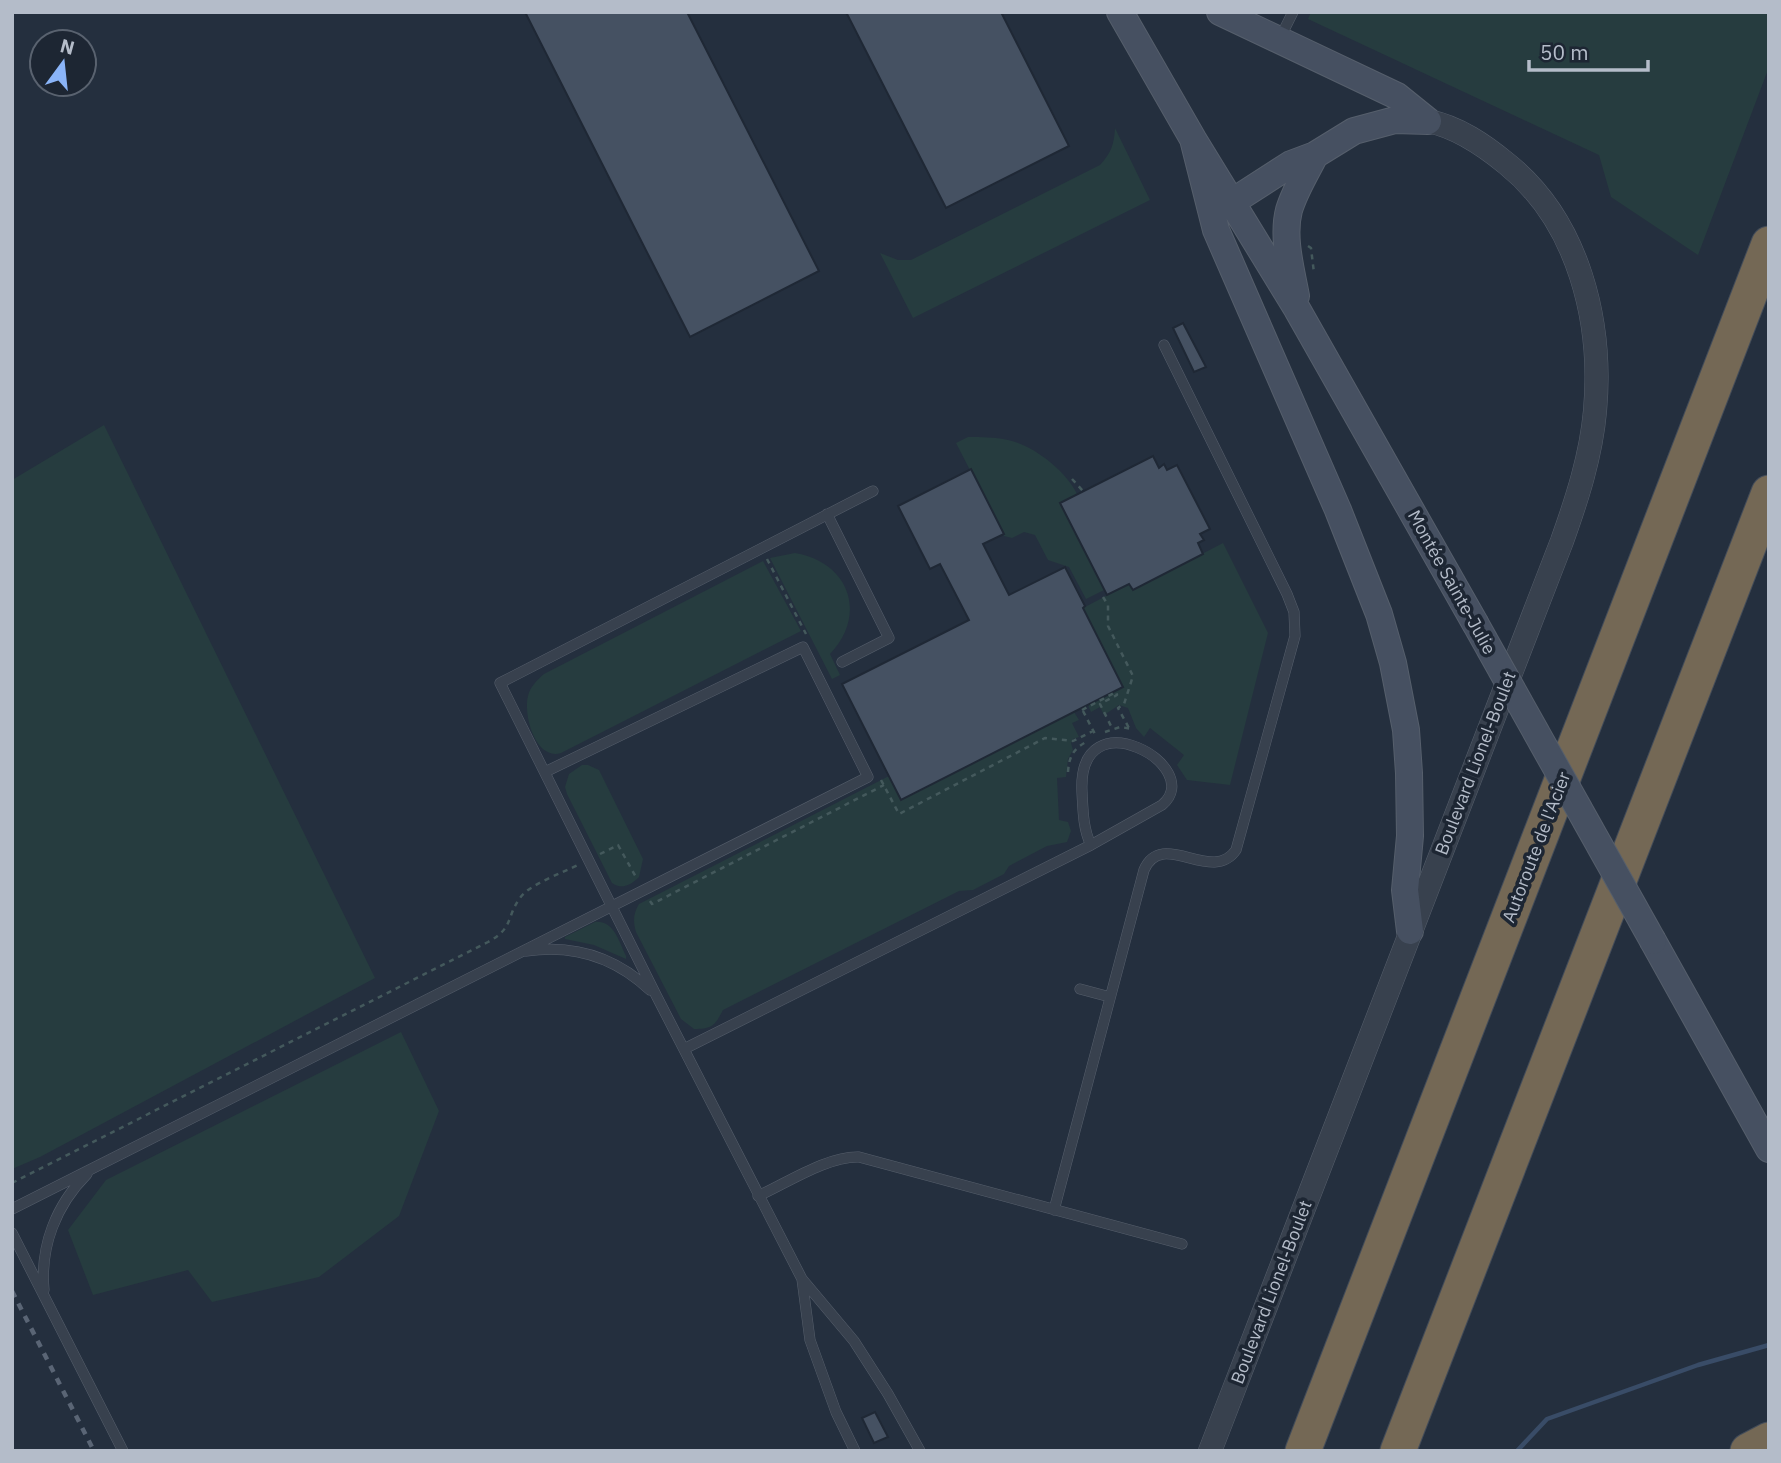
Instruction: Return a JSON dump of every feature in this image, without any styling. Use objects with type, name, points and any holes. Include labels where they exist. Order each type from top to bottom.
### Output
[{"type":"highway","name":"Autoroute de l'Acier","points":[[1303,1451],[1769,244]]},
{"type":"highway","points":[[1398,1451],[1769,493]]},
{"type":"highway","points":[[1748,1451],[1769,1440]]},
{"type":"main road","points":[[1120,12],[1232,202],[1292,164],[1315,155],[1345,136],[1375,124],[1395,120],[1428,121]]},
{"type":"main road","points":[[1220,12],[1397,96],[1428,121]]},
{"type":"main road","points":[[1193,139],[1216,230],[1342,519],[1390,650],[1399,688],[1408,752],[1410,825],[1405,890],[1410,931]]},
{"type":"main road","points":[[1297,309],[1287,225],[1293,199],[1315,155]]},
{"type":"main road","name":"Montée Sainte-Julie","points":[[1232,202],[1297,309],[1769,1149]]},
{"type":"street","name":"Boulevard Lionel-Boulet","points":[[1210,1451],[1573,509],[1590,445],[1596,391],[1593,339],[1585,288],[1571,250],[1553,214],[1529,183],[1501,159],[1457,131],[1428,121]]},
{"type":"lane","points":[[1279,41],[1293,12]]},
{"type":"lane","points":[[1054,1210],[1144,870],[1148,861],[1159,854],[1168,853],[1218,863],[1231,858],[1236,850],[1296,628],[1294,612],[1287,594],[1164,345]]},
{"type":"lane","points":[[873,491],[500,683],[802,1279],[854,1341],[920,1451]]},
{"type":"lane","points":[[827,514],[889,638],[842,662]]},
{"type":"lane","points":[[12,1209],[869,776],[803,647],[545,772]]},
{"type":"lane","points":[[684,1049],[1091,845],[1169,800],[1173,784],[1171,775],[1164,765],[1139,747],[1112,743],[1092,754],[1087,761],[1082,792],[1085,830],[1091,845]]},
{"type":"lane","points":[[519,952],[553,948],[600,957],[627,971],[656,995]]},
{"type":"lane","points":[[1080,989],[1110,997]]},
{"type":"lane","points":[[758,1196],[832,1162],[859,1157],[1182,1244]]},
{"type":"lane","points":[[45,1298],[43,1260],[53,1223],[70,1194],[95,1166]]},
{"type":"lane","points":[[12,1233],[124,1451]]},
{"type":"lane","points":[[802,1279],[810,1340],[836,1412],[855,1451]]},
{"type":"path","points":[[1072,479],[1083,491]]},
{"type":"path","points":[[767,558],[811,643]]},
{"type":"path","points":[[1103,597],[1108,605],[1108,626],[1133,676],[1124,704],[1118,708],[1129,728]]},
{"type":"path","points":[[877,772],[899,814],[1045,738],[1073,741],[1093,732],[1082,709],[1116,692],[1117,695],[1100,704],[1112,728]]},
{"type":"path","points":[[648,898],[652,904],[884,785]]},
{"type":"path","points":[[598,855],[618,845],[637,879]]},
{"type":"path","points":[[12,1182],[501,935],[520,897],[578,865]]},
{"type":"green space","points":[[1311,12],[1769,12],[1769,67],[1698,255],[1611,197],[1599,155],[1308,19]]},
{"type":"green space","points":[[1115,128],[1150,200],[913,318],[880,253],[898,260],[911,260],[1100,165],[1111,148]]},
{"type":"green space","points":[[104,425],[375,978],[40,1157],[12,1169],[12,480]]},
{"type":"green space","points":[[968,437],[998,438],[1018,443],[1048,460],[1065,476],[1077,494],[1060,503],[1104,590],[1086,599],[1069,567],[1048,560],[1035,535],[1024,532],[1012,538],[1004,536],[956,443]]},
{"type":"green space","points":[[1223,543],[1268,633],[1230,785],[1187,780],[1177,765],[1184,755],[1150,728],[1144,737],[1136,728],[1128,708],[1119,705],[1104,715],[1100,707],[1091,712],[1088,705],[1083,608],[1129,584],[1133,590]]},
{"type":"green space","points":[[795,553],[814,558],[829,567],[840,578],[847,592],[850,607],[848,623],[842,639],[830,654],[840,675],[832,679],[770,558]]},
{"type":"green space","points":[[763,561],[801,631],[561,753],[552,754],[538,744],[530,725],[527,705],[530,690],[544,674]]},
{"type":"green space","points":[[1074,712],[1079,720],[1072,723],[1079,737],[1071,743],[1073,750],[1068,759],[1066,777],[1057,778],[1059,820],[1068,822],[1071,831],[1067,842],[1047,846],[1009,866],[1004,874],[973,890],[959,891],[723,1010],[709,1027],[694,1029],[681,1019],[636,932],[634,918],[639,904],[889,776],[901,799]]},
{"type":"green space","points":[[582,765],[599,770],[643,859],[639,877],[626,886],[612,883],[567,794],[565,787],[569,774]]},
{"type":"green space","points":[[595,922],[602,922],[611,928],[626,959],[594,945],[565,939]]},
{"type":"green space","points":[[401,1032],[439,1111],[399,1216],[319,1277],[212,1302],[188,1270],[93,1295],[68,1230],[106,1180]]},
{"type":"building","points":[[525,12],[687,12],[819,271],[690,337]]},
{"type":"building","points":[[846,12],[1001,12],[1069,146],[946,208]]},
{"type":"building","points":[[1183,323],[1206,367],[1194,372],[1173,328]]},
{"type":"building","points":[[1153,456],[1159,468],[1164,464],[1167,470],[1177,465],[1210,529],[1200,534],[1204,540],[1198,543],[1203,554],[1133,590],[1129,584],[1107,595],[1060,503]]},
{"type":"building","points":[[971,469],[1004,534],[983,544],[1009,595],[1065,567],[1123,687],[901,800],[842,684],[969,620],[940,564],[930,569],[898,506]]},
{"type":"building","points":[[875,1412],[888,1437],[874,1443],[862,1418]]},
{"type":"waterway","points":[[1517,1451],[1547,1419],[1698,1365],[1769,1345]]},
{"type":"railway","points":[[12,1291],[94,1451]]}]
